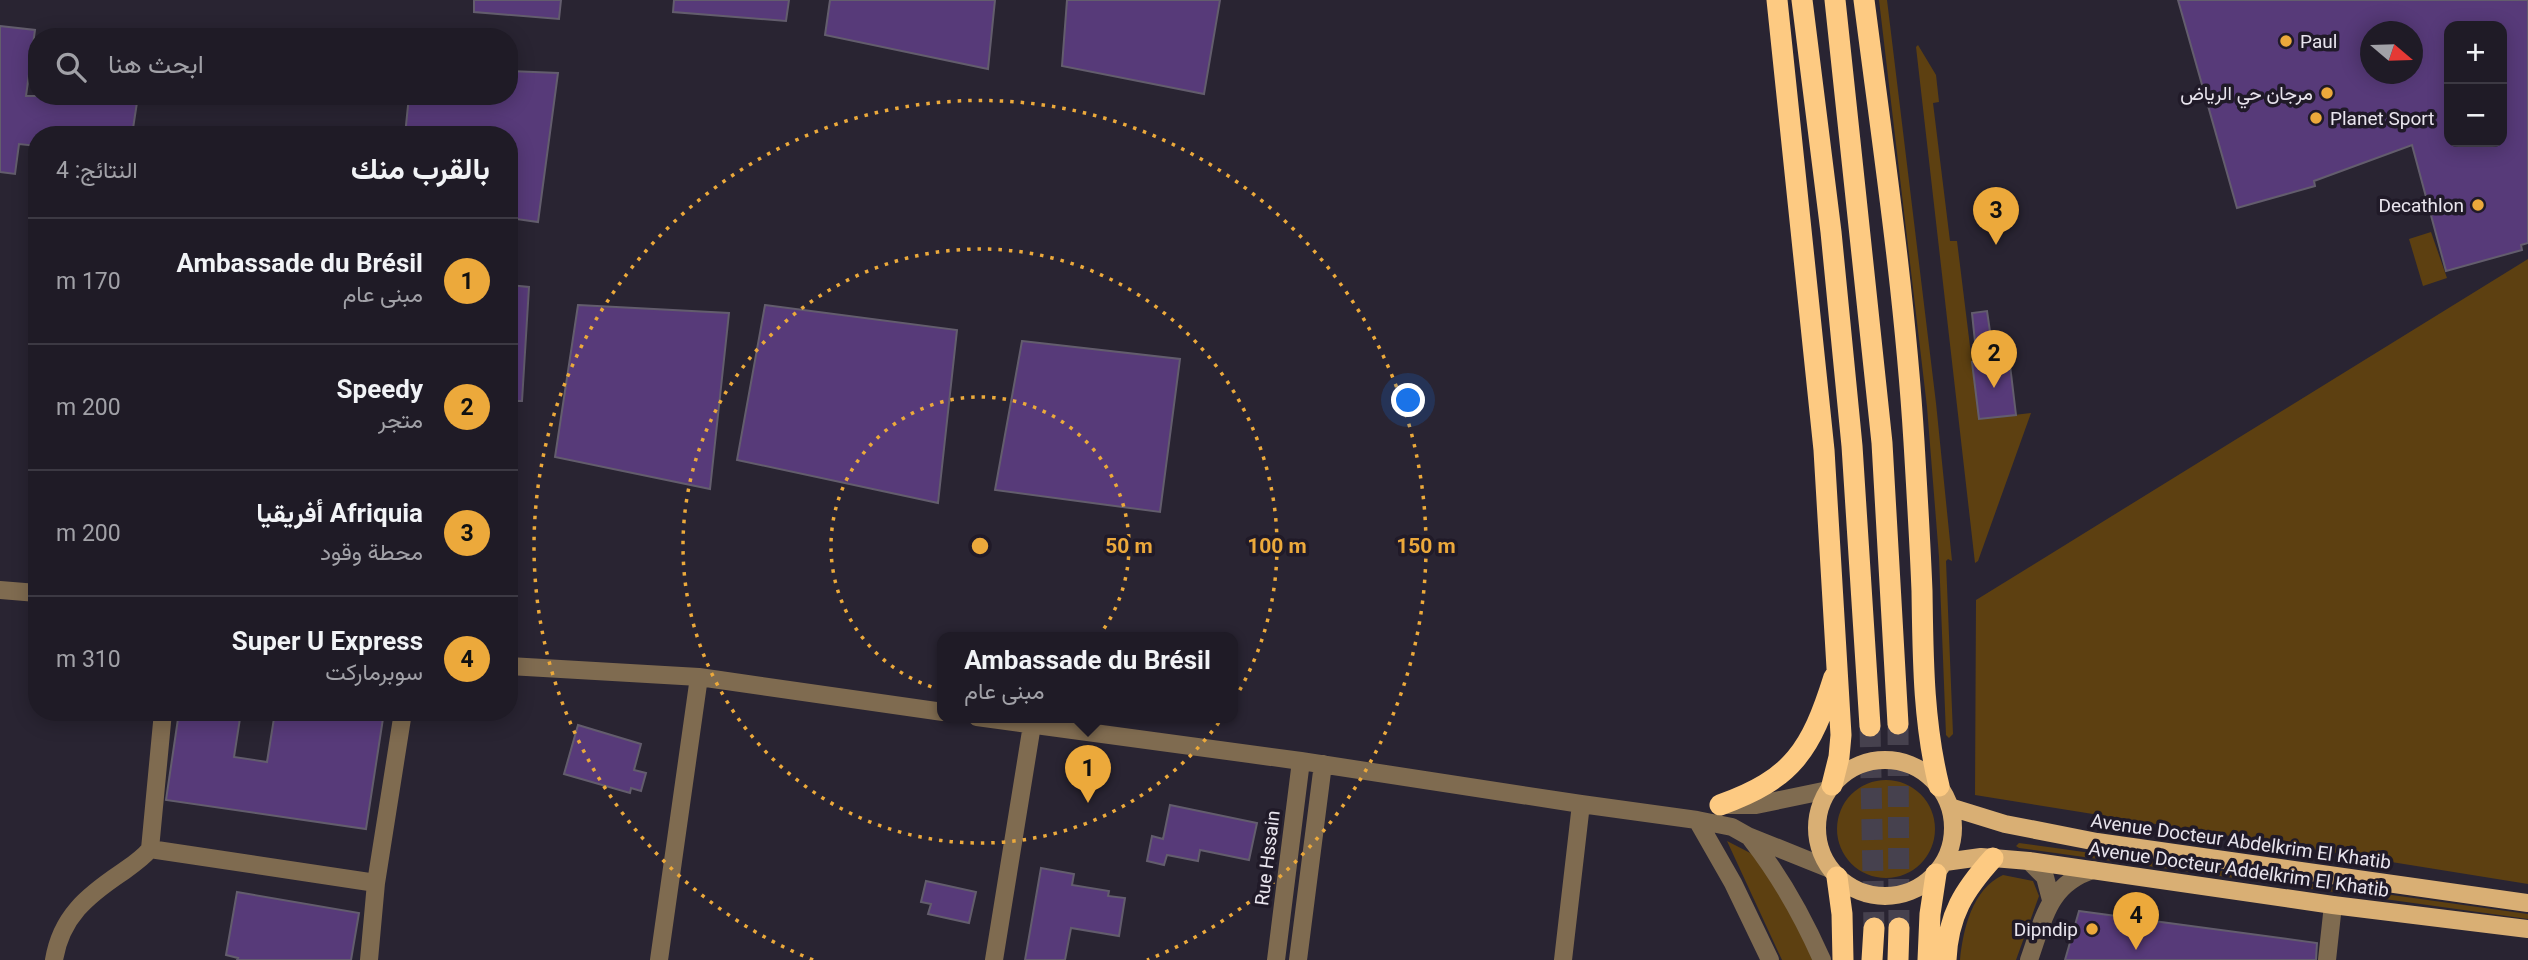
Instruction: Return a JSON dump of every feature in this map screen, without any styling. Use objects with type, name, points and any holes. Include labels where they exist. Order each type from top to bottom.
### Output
[{"type":"highway","points":[[1777,0],[1825,450],[1841,735],[1839,757],[1830,788]]},
{"type":"highway","points":[[1802,0],[1831,232],[1852,446],[1870,726]]},
{"type":"highway","points":[[1835,0],[1882,443],[1898,724]]},
{"type":"highway","points":[[1864,0],[1894,226],[1903,320],[1914,439],[1928,734],[1939,786]]},
{"type":"highway","points":[[1720,806],[1747,796],[1795,762],[1815,732],[1838,665]]},
{"type":"highway","points":[[1946,960],[1950,929],[1962,897],[1993,858]]},
{"type":"highway","points":[[1928,960],[1940,868]]},
{"type":"highway","points":[[1833,873],[1842,914],[1843,960]]},
{"type":"highway","points":[[1872,960],[1874,928]]},
{"type":"highway","points":[[1898,960],[1899,928]]},
{"type":"main road","points":[[1877,760],[1894,760],[1926,773],[1939,786],[1950,807],[1953,835],[1940,868],[1922,886],[1905,894],[1887,897],[1860,892],[1833,873],[1822,855],[1817,838],[1821,805],[1830,788],[1845,773],[1877,760]]},
{"type":"main road","name":"Avenue Docteur Abdelkrim El Khatib","points":[[1950,807],[1996,821],[2097,842],[2528,902]]},
{"type":"main road","name":"Avenue Docteur Addelkrim El Khatib","points":[[1940,868],[1993,858],[2029,861],[2333,905],[2528,929]]},
{"type":"street","points":[[0,590],[28,592]]},
{"type":"street","points":[[518,667],[699,677],[937,711]]},
{"type":"street","points":[[659,960],[699,677]]},
{"type":"street","points":[[54,960],[61,933],[81,902],[141,859],[150,849],[162,721]]},
{"type":"street","points":[[369,960],[376,883],[402,721]]},
{"type":"street","points":[[1018,723],[1322,764],[1697,820],[1732,827],[1833,873]]},
{"type":"street","points":[[994,960],[1032,725]]},
{"type":"street","name":"Rue Hssain","points":[[1276,960],[1301,761]]},
{"type":"street","points":[[1297,960],[1322,764]]},
{"type":"street","points":[[1697,820],[1720,806],[1756,805],[1830,788]]},
{"type":"street","points":[[1563,960],[1581,804]]},
{"type":"street","points":[[1697,820],[1733,883],[1770,960]]},
{"type":"street","points":[[1748,836],[1794,903],[1822,960]]},
{"type":"street","points":[[150,849],[376,883]]},
{"type":"street","points":[[2029,861],[2045,877],[2051,900]]},
{"type":"street","points":[[2029,960],[2051,900],[2069,880],[2092,870]]},
{"type":"street","points":[[2327,960],[2333,905]]},
{"type":"shaded area","points":[[1879,0],[1887,0],[1936,403],[1952,561],[1946,561],[1953,734],[1949,738],[1946,735],[1939,557],[1927,407]]},
{"type":"shaded area","points":[[1918,45],[1936,75],[1939,102],[1933,103],[1950,241],[1957,241],[1979,419],[2031,413],[1978,561],[1975,563],[1916,47]]},
{"type":"shaded area","points":[[2431,232],[2447,278],[2423,286],[2409,239]]},
{"type":"shaded area","points":[[2528,259],[2528,884],[1975,795],[1976,600]]},
{"type":"shaded area","points":[[1886,780],[1905,784],[1921,794],[1931,810],[1935,829],[1931,848],[1921,864],[1905,874],[1886,878],[1867,874],[1851,864],[1841,848],[1837,829],[1841,810],[1851,794],[1867,784]]},
{"type":"shaded area","points":[[1727,841],[1758,857],[1816,960],[1782,960]]},
{"type":"shaded area","points":[[2019,843],[2528,914],[2528,919],[2019,848],[2016,846]]},
{"type":"shaded area","points":[[2003,875],[2033,881],[2039,896],[2016,960],[1960,960],[1967,924],[1977,900],[1992,881]]},
{"type":"building","points":[[474,0],[561,0],[559,19],[474,12]]},
{"type":"building","points":[[674,0],[789,0],[786,21],[673,12]]},
{"type":"building","points":[[830,0],[995,0],[988,69],[825,35]]},
{"type":"building","points":[[1067,0],[1220,0],[1204,94],[1062,66]]},
{"type":"building","name":"مرجان حي الرياض","points":[[2178,0],[2528,0],[2528,243],[2521,245],[2522,250],[2446,271],[2412,145],[2314,181],[2315,186],[2237,208]]},
{"type":"building","points":[[0,26],[28,29],[28,105],[137,105],[133,126],[28,126],[28,145],[19,144],[15,174],[0,172]]},
{"type":"building","points":[[518,71],[558,73],[538,222],[518,219],[518,126],[406,126],[408,105],[518,105]]},
{"type":"building","points":[[518,286],[529,287],[522,401],[518,401]]},
{"type":"building","points":[[578,305],[729,313],[710,489],[555,457]]},
{"type":"building","points":[[765,305],[957,330],[938,503],[737,460]]},
{"type":"building","points":[[1987,311],[1994,359],[2009,357],[2016,415],[1979,419],[1972,362],[1977,361],[1972,313]]},
{"type":"building","points":[[1022,341],[1180,359],[1160,512],[995,490]]},
{"type":"building","points":[[178,721],[240,721],[234,757],[267,762],[274,721],[383,721],[366,829],[166,800]]},
{"type":"building","points":[[578,725],[641,744],[634,770],[646,773],[641,791],[631,788],[630,793],[564,774]]},
{"type":"building","points":[[1170,805],[1257,823],[1249,860],[1200,850],[1198,861],[1167,855],[1164,865],[1147,861],[1152,836],[1163,839]]},
{"type":"building","points":[[1041,868],[1074,874],[1072,885],[1109,891],[1108,896],[1125,898],[1119,936],[1071,928],[1065,960],[1025,960]]},
{"type":"building","points":[[926,881],[976,892],[969,923],[928,914],[931,904],[921,902]]},
{"type":"building","points":[[237,892],[359,913],[351,960],[237,960],[238,958],[226,955]]},
{"type":"building","points":[[2079,911],[2317,943],[2316,960],[2065,960]]},
{"type":"tunnel","points":[[1898,724],[1899,928]]},
{"type":"tunnel","points":[[1870,726],[1874,928]]},
{"type":"place","name":"Paul","points":[[2286,41]]},
{"type":"place","name":"مرجان حي الرياض","points":[[2327,93]]},
{"type":"place","name":"Planet Sport","points":[[2316,118]]},
{"type":"place","name":"Decathlon","points":[[2478,205]]},
{"type":"place","name":"Afriquia أفريقيا","points":[[1996,245]]},
{"type":"place","name":"Speedy","points":[[1994,388]]},
{"type":"place","name":"Ambassade du Brésil","points":[[1088,803]]},
{"type":"place","name":"Dipndip","points":[[2092,929]]},
{"type":"place","name":"Super U Express","points":[[2136,950]]}]
